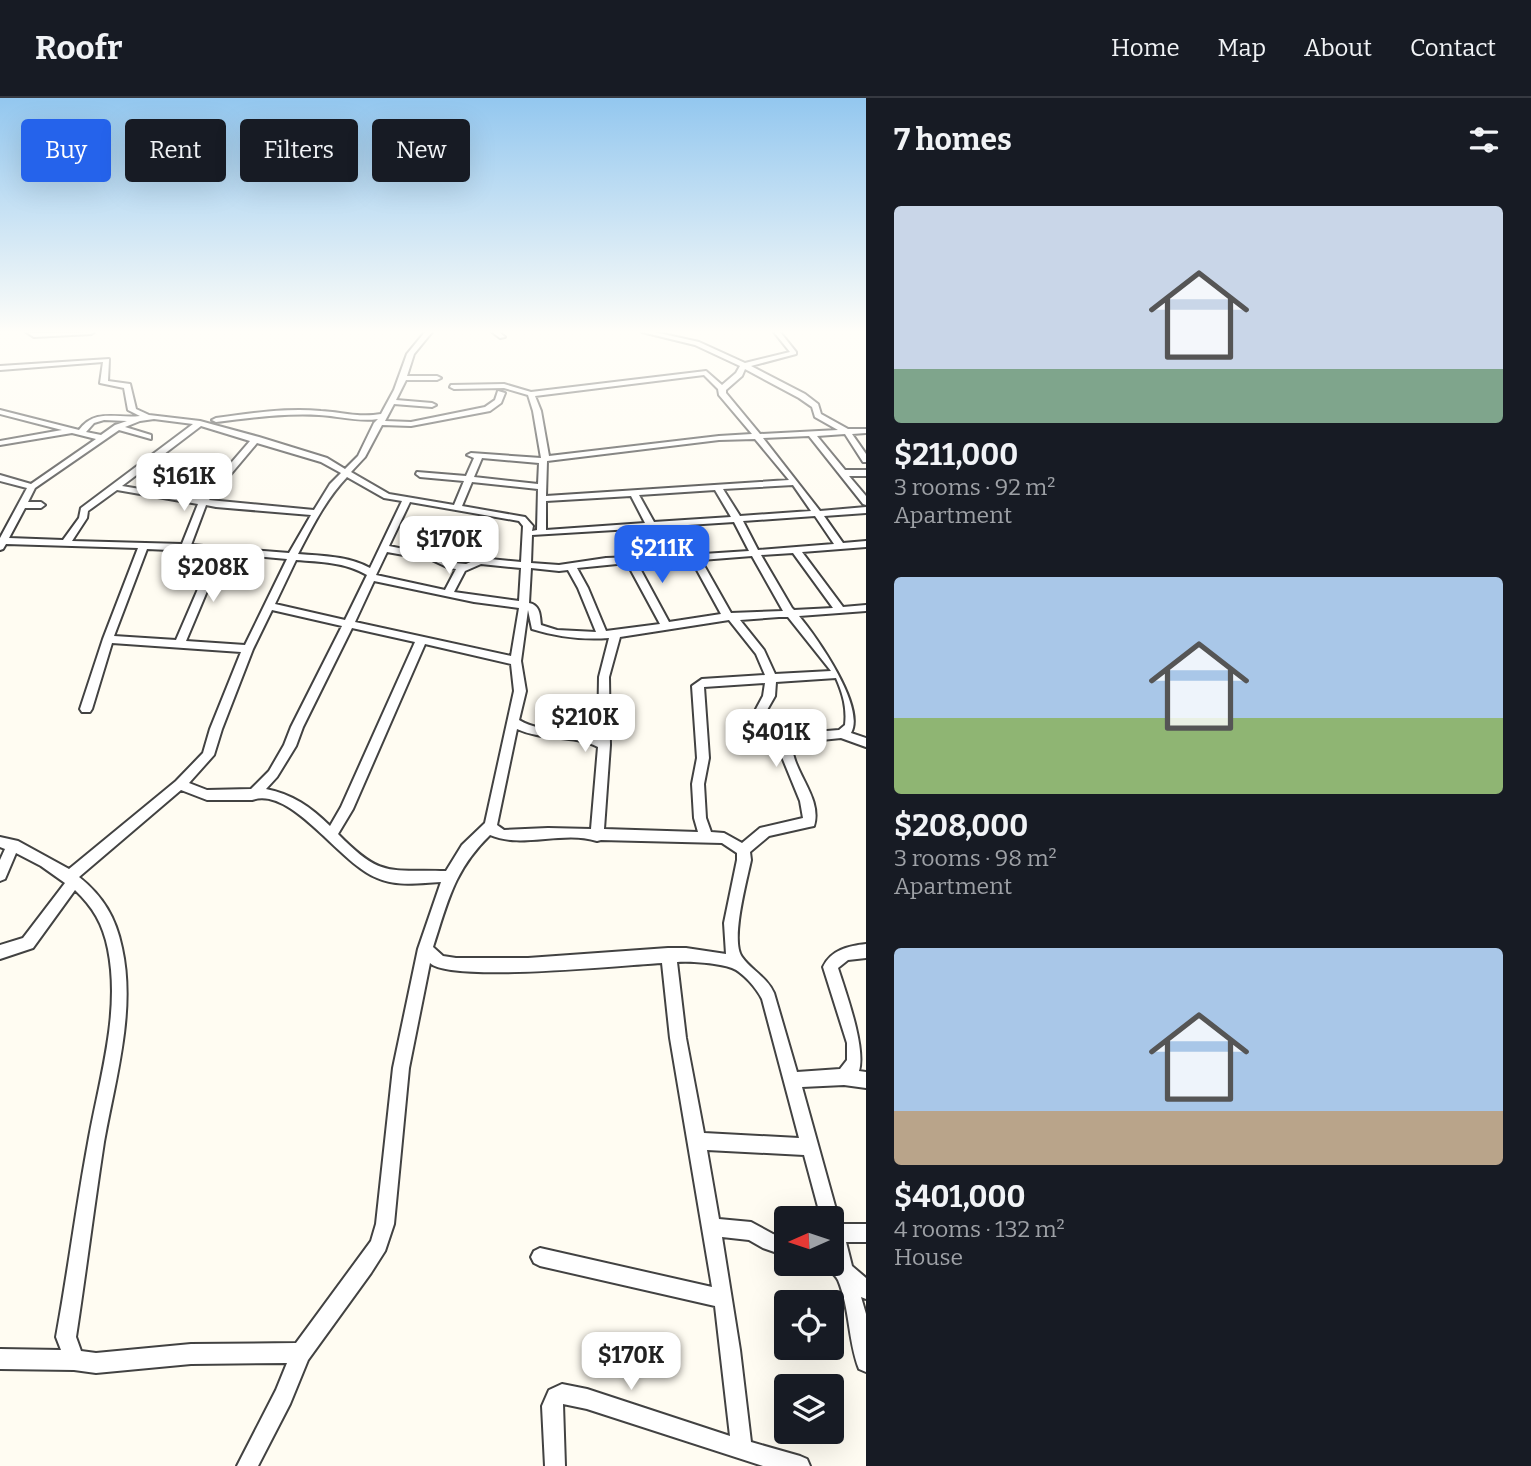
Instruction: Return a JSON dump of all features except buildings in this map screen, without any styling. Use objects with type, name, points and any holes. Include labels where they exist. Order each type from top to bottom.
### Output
[{"type":"street","points":[[129,396],[132,410],[144,418]]},
{"type":"street","points":[[0,952],[28,943],[70,880],[180,784],[208,755],[248,649],[293,556],[317,513],[346,470],[361,457],[394,396]]},
{"type":"street","points":[[216,420],[257,413],[320,413],[411,424],[487,409],[498,401],[500,396]]},
{"type":"street","points":[[532,396],[537,411],[544,460],[539,520],[541,533]]},
{"type":"street","points":[[725,396],[795,482],[840,545]]},
{"type":"street","points":[[802,396],[815,406],[818,415],[848,432],[866,460]]},
{"type":"street","points":[[391,402],[432,405]]},
{"type":"street","points":[[0,412],[80,430],[101,438]]},
{"type":"street","points":[[0,443],[80,430],[100,418],[168,417],[200,423],[324,460],[346,470],[373,490],[406,500],[522,519],[528,526],[524,605],[516,661],[520,691],[514,722],[491,825],[467,849],[450,877],[425,949],[401,1068],[385,1224],[379,1245],[344,1298],[301,1353],[247,1466]]},
{"type":"street","points":[[144,418],[118,427],[32,487],[2,544],[185,547],[351,563],[370,575],[474,599],[524,605],[533,608],[534,625],[540,629],[574,635],[601,634],[730,617],[866,608]]},
{"type":"street","points":[[66,543],[83,518],[84,510],[200,423]]},
{"type":"street","points":[[118,427],[148,437]]},
{"type":"street","points":[[457,508],[475,455],[544,460],[668,443],[866,431]]},
{"type":"street","points":[[811,433],[866,502]]},
{"type":"street","points":[[185,547],[204,500],[256,439]]},
{"type":"street","points":[[842,474],[866,473]]},
{"type":"street","points":[[48,474],[61,478]]},
{"type":"street","points":[[420,474],[542,487]]},
{"type":"street","points":[[0,478],[32,487]]},
{"type":"street","points":[[542,499],[795,482]]},
{"type":"street","points":[[115,487],[317,513]]},
{"type":"street","points":[[718,488],[739,519],[755,553],[791,614],[819,644],[838,674],[850,700],[852,713],[851,727],[842,734]]},
{"type":"street","points":[[634,493],[670,560]]},
{"type":"street","points":[[251,795],[273,774],[290,746],[406,500]]},
{"type":"street","points":[[21,505],[41,505]]},
{"type":"street","points":[[527,534],[866,510]]},
{"type":"street","points":[[383,548],[435,558],[452,566],[494,560],[546,569],[866,544]]},
{"type":"street","points":[[86,709],[107,639],[144,545]]},
{"type":"street","points":[[796,550],[841,611]]},
{"type":"street","points":[[179,645],[219,551]]},
{"type":"street","points":[[695,558],[730,617],[761,652],[769,678],[769,697],[761,711],[787,739],[786,750],[804,791],[809,822],[765,832],[743,850]]},
{"type":"street","points":[[631,561],[665,624]]},
{"type":"street","points":[[449,592],[464,566]]},
{"type":"street","points":[[571,567],[583,587],[601,634]]},
{"type":"street","points":[[270,606],[516,661]]},
{"type":"street","points":[[597,836],[605,762],[604,677],[616,632]]},
{"type":"street","points":[[107,639],[248,649]]},
{"type":"street","points":[[330,833],[337,828],[421,641]]},
{"type":"street","points":[[706,838],[700,818],[698,784],[703,758],[698,686],[702,683],[838,674]]},
{"type":"street","points":[[514,722],[527,731],[584,736],[604,745]]},
{"type":"street","points":[[787,739],[842,734],[864,744]]},
{"type":"street","points":[[180,784],[208,797],[278,796],[330,833],[356,858],[379,873],[391,876],[450,877]]},
{"type":"street","points":[[491,825],[494,831],[503,835],[548,833],[724,838],[743,850]]},
{"type":"street","points":[[0,876],[7,844],[70,880],[95,899],[108,920],[119,964],[116,1034],[66,1337],[74,1360]]},
{"type":"street","points":[[743,850],[744,860],[730,937],[732,952],[737,962],[752,973],[769,998],[826,1206]]},
{"type":"street","points":[[425,949],[439,962],[456,965],[528,965],[668,955],[737,962]]},
{"type":"street","points":[[844,1077],[855,1063],[855,1042],[830,967],[834,961],[849,953],[866,951]]},
{"type":"street","points":[[668,955],[675,986],[680,1048],[713,1227],[742,1450]]},
{"type":"street","points":[[792,1080],[844,1077],[866,1080]]},
{"type":"street","points":[[697,1141],[809,1147]]},
{"type":"street","points":[[713,1227],[751,1231],[774,1243]]},
{"type":"street","points":[[844,1228],[866,1233]]},
{"type":"street","points":[[540,1257],[723,1300]]},
{"type":"street","points":[[844,1270],[866,1290]]},
{"type":"street","points":[[842,1276],[866,1362]]},
{"type":"street","points":[[0,1359],[96,1363],[191,1354],[301,1353]]},
{"type":"street","points":[[555,1466],[552,1406],[556,1397],[562,1394],[587,1399],[742,1450],[800,1466]]}]
